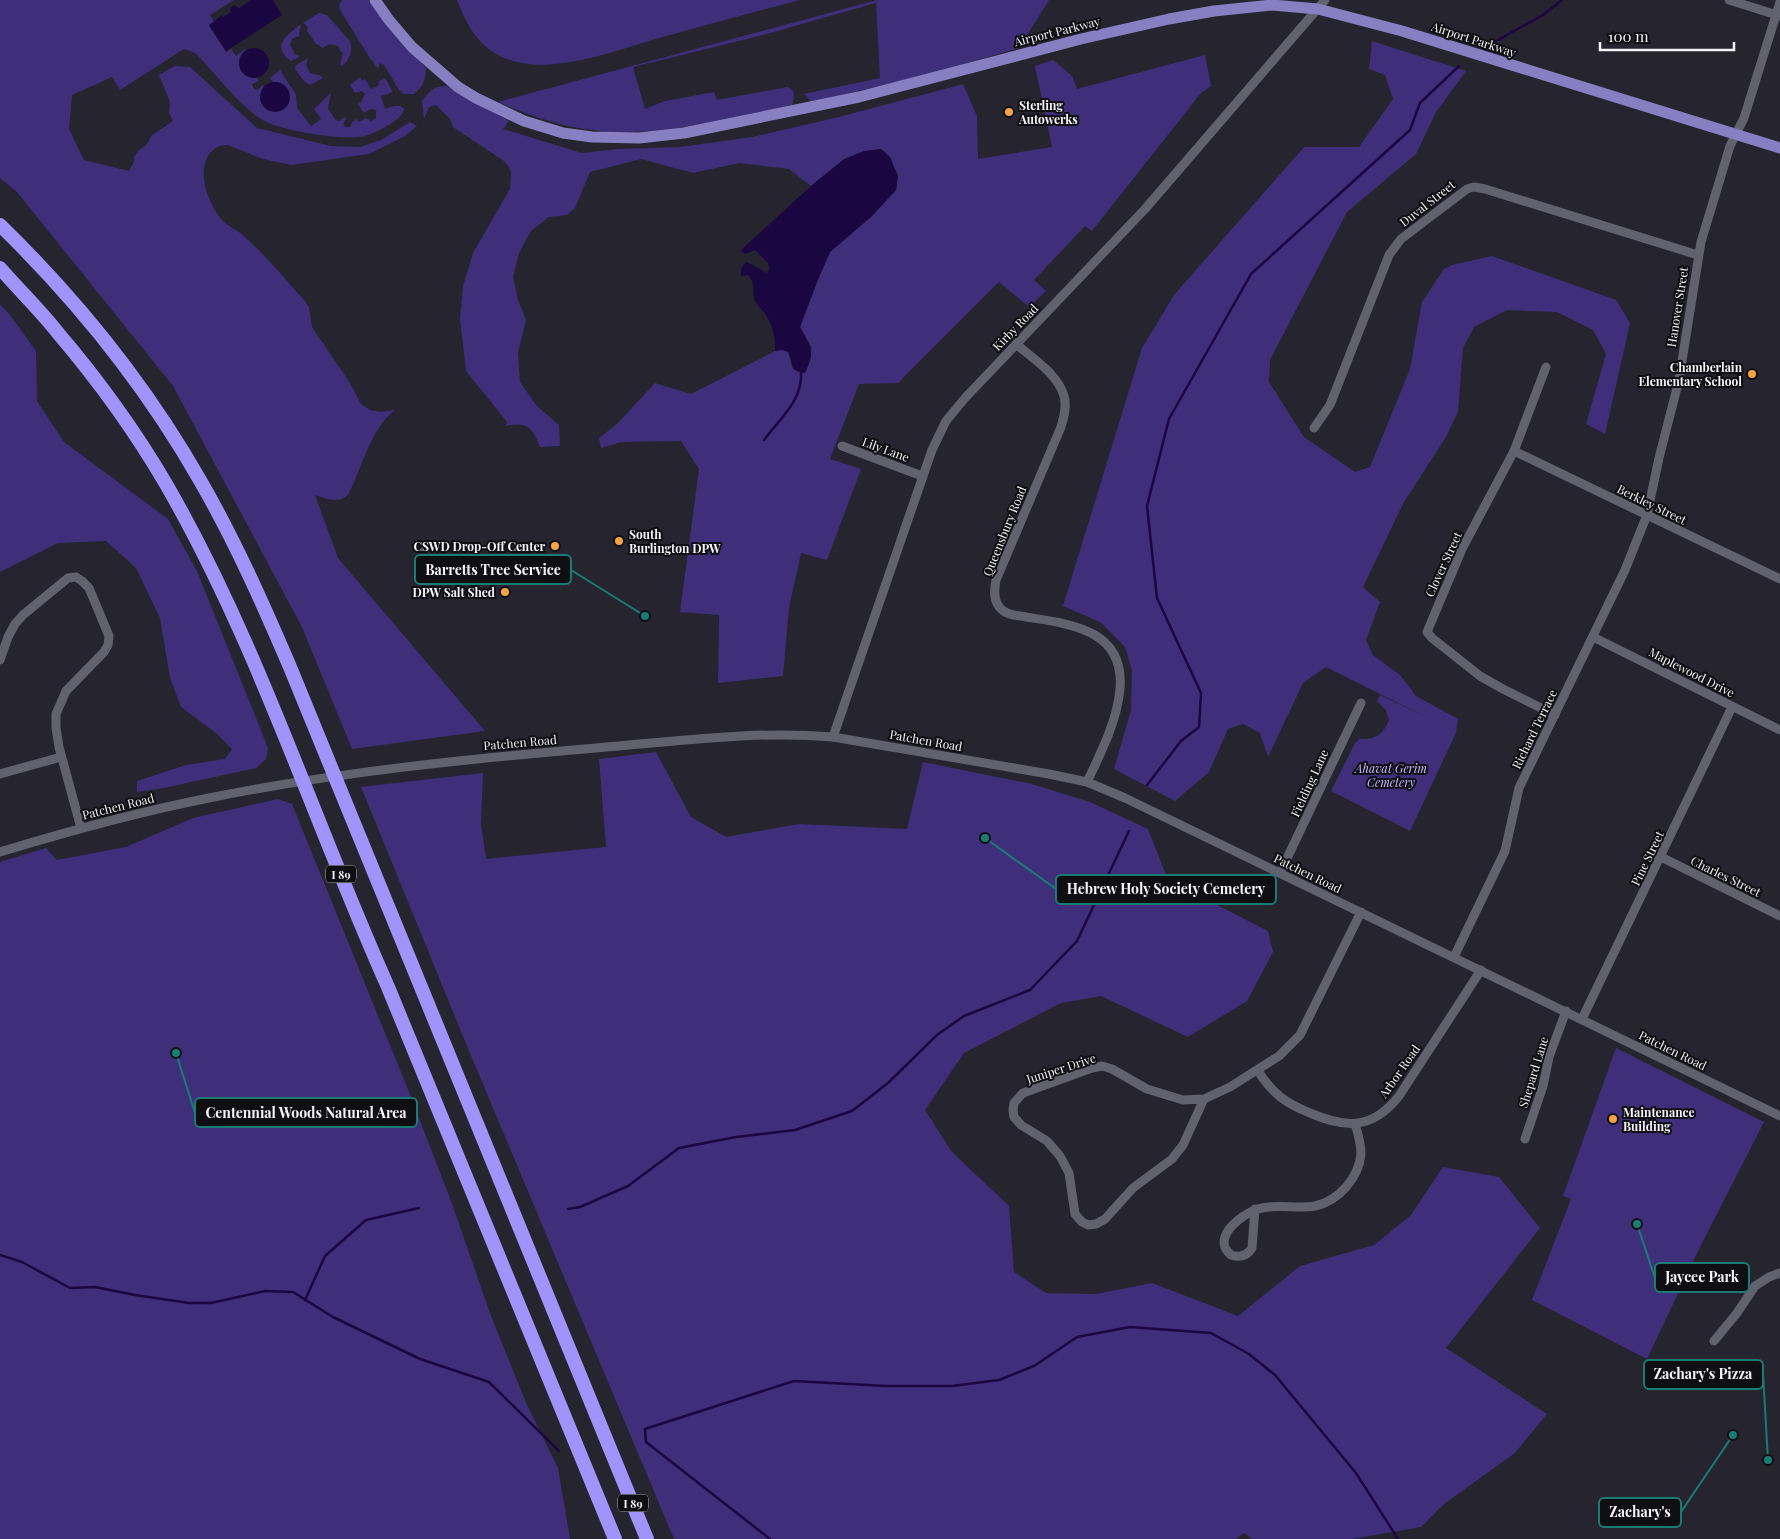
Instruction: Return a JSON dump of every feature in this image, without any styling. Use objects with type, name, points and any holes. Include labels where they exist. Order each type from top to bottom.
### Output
[{"type":"highway","name":"I 89","points":[[0,225],[76,305],[139,385],[201,482],[242,560],[290,667],[647,1539]]},
{"type":"highway","name":"I 89","points":[[0,268],[59,334],[120,413],[166,484],[208,562],[246,640],[614,1539]]},
{"type":"main road","name":"Airport Parkway","points":[[375,0],[395,27],[424,59],[458,87],[504,112],[543,127],[582,136],[639,138],[684,133],[859,97],[1081,39],[1169,19],[1214,11],[1262,6],[1321,4],[1780,148]]},
{"type":"street","points":[[1728,0],[1778,15]]},
{"type":"street","name":"Hanover Street","points":[[1647,515],[1678,380],[1698,256],[1730,146],[1744,118],[1778,15],[1780,2]]},
{"type":"street","name":"Kirby Road","points":[[833,737],[922,476],[939,435],[956,408],[1145,209],[1321,4]]},
{"type":"street","name":"Duval Street","points":[[1314,428],[1330,405],[1383,268],[1392,251],[1401,239],[1466,188],[1485,189],[1698,256]]},
{"type":"street","name":"Queensbury Road","points":[[1016,344],[1057,381],[1065,396],[1066,405],[1061,427],[996,580],[995,600],[1000,608],[1008,614],[1054,621],[1086,629],[1104,641],[1115,657],[1120,680],[1117,705],[1107,738],[1087,782]]},
{"type":"street","name":"Clover Street","points":[[1546,367],[1514,451],[1462,549],[1427,632],[1480,676],[1555,715]]},
{"type":"street","name":"Lily Lane","points":[[842,446],[922,476]]},
{"type":"street","name":"Berkley Street","points":[[1514,451],[1780,579]]},
{"type":"street","name":"Richard Terrace","points":[[1454,957],[1505,852],[1519,788],[1593,637],[1647,515]]},
{"type":"street","points":[[0,660],[10,632],[23,615],[68,578],[76,577],[86,584],[107,627],[109,641],[104,652],[66,691],[60,702],[56,720],[61,757],[82,828]]},
{"type":"street","name":"Maplewood Drive","points":[[1593,637],[1780,730]]},
{"type":"street","name":"Fielding Lane","points":[[1280,873],[1361,703]]},
{"type":"street","name":"Pine Street","points":[[1582,1019],[1732,707]]},
{"type":"street","name":"Patchen Road","points":[[0,852],[82,828],[175,805],[250,790],[382,770],[471,759],[755,736],[803,735],[833,737],[1087,782],[1125,798],[1482,970],[1780,1116]]},
{"type":"street","points":[[0,774],[61,757]]},
{"type":"street","name":"Charles Street","points":[[1661,857],[1780,916]]},
{"type":"street","name":"Juniper Drive","points":[[1204,1099],[1183,1145],[1168,1164],[1133,1188],[1105,1219],[1092,1225],[1085,1224],[1076,1217],[1069,1173],[1060,1156],[1042,1137],[1018,1122],[1014,1117],[1013,1110],[1016,1100],[1023,1093],[1102,1066],[1112,1069],[1140,1086],[1164,1096],[1183,1100],[1204,1099],[1230,1088],[1258,1071],[1287,1049],[1300,1035],[1361,912]]},
{"type":"street","name":"Arbor Road","points":[[1258,1071],[1276,1094],[1298,1108],[1333,1122],[1355,1124],[1378,1117],[1393,1104],[1482,970]]},
{"type":"street","name":"Shepard Lane","points":[[1525,1139],[1544,1086],[1549,1057],[1566,1012]]},
{"type":"street","points":[[1255,1209],[1252,1248],[1243,1256],[1231,1255],[1224,1245],[1227,1234],[1238,1220],[1255,1209],[1274,1205],[1315,1206],[1328,1201],[1339,1193],[1351,1180],[1360,1155],[1360,1140],[1355,1124]]},
{"type":"street","points":[[1714,1341],[1755,1286],[1769,1277],[1780,1273]]},
{"type":"green space","points":[[0,0],[234,0],[210,15],[214,22],[209,26],[226,52],[231,49],[236,56],[246,50],[240,59],[240,68],[246,76],[257,78],[259,81],[252,84],[254,89],[257,90],[263,85],[262,91],[269,110],[278,111],[289,102],[289,91],[278,82],[273,82],[270,78],[280,70],[296,95],[297,108],[311,126],[321,119],[314,109],[331,93],[328,109],[336,120],[339,121],[345,117],[346,119],[343,124],[346,127],[350,127],[352,122],[357,119],[359,122],[366,118],[371,121],[376,118],[376,110],[370,109],[363,112],[358,104],[365,94],[362,91],[355,93],[350,85],[360,77],[362,81],[365,79],[371,89],[379,85],[378,82],[385,78],[393,92],[381,96],[385,109],[398,106],[404,109],[394,122],[365,136],[328,136],[284,128],[263,120],[244,106],[195,53],[184,49],[120,90],[112,77],[72,95],[69,129],[84,160],[129,171],[134,162],[134,157],[147,144],[152,135],[173,121],[169,113],[170,102],[159,75],[175,66],[190,67],[257,128],[331,146],[360,147],[381,140],[410,122],[417,126],[405,136],[369,154],[291,165],[263,159],[228,145],[221,146],[213,150],[207,158],[204,181],[212,205],[221,219],[253,245],[305,301],[309,307],[312,327],[350,383],[361,404],[370,410],[381,412],[395,410],[386,418],[373,438],[348,495],[336,500],[315,495],[338,558],[485,731],[352,749],[302,627],[173,386],[17,192],[0,178]]},
{"type":"green space","points":[[342,0],[368,0],[426,68],[423,82],[414,94],[404,94],[399,90],[384,65],[380,63],[378,69],[371,60],[340,10],[339,5]]},
{"type":"green space","points":[[457,0],[800,0],[597,56],[541,65],[525,64],[505,58],[485,46],[473,32]]},
{"type":"green space","points":[[877,0],[1049,0],[1019,48],[911,79],[812,102],[804,94],[880,78],[876,3],[763,35],[633,67],[645,109],[665,101],[714,92],[717,100],[787,87],[793,92],[792,105],[693,126],[642,132],[592,130],[544,119],[498,102]]},
{"type":"green space","points":[[319,13],[327,15],[350,41],[350,55],[342,66],[340,65],[343,53],[338,46],[330,44],[322,48],[316,44],[307,31],[308,27],[303,23]]},
{"type":"green space","points":[[301,24],[299,36],[292,39],[290,45],[294,54],[299,57],[291,61],[285,56],[281,46],[286,37]]},
{"type":"green space","name":"Ahavat Gerim Cemetery","points":[[1372,41],[1466,71],[1436,112],[1416,154],[1347,212],[1270,360],[1269,382],[1304,437],[1355,472],[1370,467],[1410,369],[1422,302],[1444,269],[1452,265],[1492,256],[1616,300],[1630,323],[1605,434],[1586,424],[1606,354],[1593,330],[1557,312],[1507,310],[1474,327],[1463,348],[1458,412],[1446,437],[1404,502],[1363,587],[1380,602],[1366,640],[1373,655],[1400,675],[1416,696],[1458,719],[1456,733],[1410,831],[1331,791],[1355,743],[1359,739],[1370,739],[1378,736],[1387,725],[1389,720],[1386,710],[1377,701],[1380,695],[1430,719],[1326,667],[1303,683],[1268,757],[1260,733],[1243,724],[1228,729],[1209,772],[1175,801],[1114,769],[1131,710],[1132,670],[1125,647],[1100,622],[1063,606],[1142,348],[1174,295],[1304,147],[1359,147],[1393,99],[1385,75],[1369,69]]},
{"type":"green space","points":[[1205,55],[1211,86],[1201,93],[1092,231],[1085,226],[1034,280],[1046,291],[1029,307],[999,282],[898,383],[859,384],[830,459],[861,469],[827,560],[801,553],[789,608],[783,676],[718,683],[719,615],[680,612],[699,469],[681,441],[622,442],[601,448],[599,438],[618,423],[655,383],[691,394],[782,349],[788,352],[793,369],[812,348],[800,327],[830,252],[872,216],[896,190],[898,176],[890,157],[881,149],[851,157],[811,186],[789,169],[739,163],[693,173],[641,159],[590,172],[575,208],[567,215],[549,217],[531,231],[519,253],[513,277],[518,300],[526,320],[518,353],[520,382],[537,406],[559,425],[560,446],[540,447],[534,434],[528,427],[524,425],[505,426],[507,422],[466,371],[460,319],[463,286],[473,253],[510,189],[511,173],[504,161],[453,127],[450,119],[436,105],[429,107],[424,119],[422,101],[435,88],[447,86],[509,121],[503,129],[582,153],[618,149],[680,147],[752,137],[839,117],[963,84],[977,116],[978,159],[1052,147],[1035,66],[1053,60],[1072,76],[1077,89]]},
{"type":"green space","points":[[308,58],[306,65],[310,73],[323,78],[310,85],[304,81],[295,69],[296,65]]},
{"type":"green space","points":[[0,304],[36,351],[37,401],[64,442],[168,519],[197,571],[268,748],[266,759],[256,768],[137,792],[137,781],[186,765],[225,759],[232,749],[216,733],[181,707],[170,678],[160,618],[136,568],[106,541],[58,543],[0,572]]},
{"type":"green space","points":[[656,752],[691,817],[726,837],[799,824],[907,829],[923,762],[1032,784],[1090,802],[1148,829],[1168,880],[1268,931],[1273,952],[1247,1001],[1188,1037],[1101,996],[1061,1003],[964,1053],[925,1110],[952,1152],[1009,1206],[1014,1272],[1046,1293],[1096,1294],[1152,1283],[1238,1316],[1300,1266],[1374,1245],[1410,1216],[1443,1167],[1499,1177],[1540,1228],[1446,1348],[1547,1414],[1515,1453],[1444,1504],[1421,1527],[1352,1539],[1252,1539],[1244,1533],[1236,1539],[674,1539],[469,1051],[361,787],[483,773],[481,824],[486,859],[606,847],[599,759]]},
{"type":"green space","points":[[278,799],[292,804],[407,1087],[451,1201],[491,1316],[527,1405],[558,1468],[570,1539],[0,1539],[0,862],[46,848],[57,860],[126,847],[193,818]]},
{"type":"green space","points":[[1616,1048],[1764,1122],[1699,1249],[1647,1359],[1532,1300],[1571,1199],[1563,1196]]},
{"type":"shaded area","points":[[251,0],[273,0],[282,15],[226,51],[209,25],[222,15],[223,17],[231,12],[230,8],[235,5],[239,8]]},
{"type":"shaded area","points":[[254,48],[260,49],[268,57],[268,69],[260,77],[254,78],[248,77],[240,69],[239,63],[240,57],[248,49]]},
{"type":"shaded area","points":[[275,82],[281,83],[289,91],[289,103],[281,111],[275,112],[269,111],[261,103],[260,97],[261,91],[269,83]]},
{"type":"shaded area","points":[[881,149],[890,157],[898,176],[896,190],[872,216],[830,252],[800,327],[811,349],[811,354],[805,373],[799,372],[792,367],[788,352],[782,350],[775,351],[772,329],[766,315],[755,301],[751,278],[748,275],[741,276],[742,268],[747,262],[767,273],[769,270],[768,263],[755,250],[745,254],[742,252],[742,249],[811,186],[844,159],[864,151]]},
{"type":"waterway","points":[[1489,45],[1543,15],[1562,0]]},
{"type":"waterway","points":[[1147,785],[1181,741],[1199,727],[1201,693],[1157,598],[1147,506],[1169,419],[1251,274],[1410,130],[1420,103],[1459,66]]},
{"type":"waterway","points":[[764,440],[794,401],[801,382],[801,372]]},
{"type":"waterway","points":[[568,1209],[580,1207],[628,1186],[679,1148],[736,1137],[795,1130],[852,1111],[888,1083],[937,1035],[964,1016],[1030,990],[1077,941],[1129,831]]},
{"type":"waterway","points":[[305,1300],[325,1256],[366,1220],[419,1208]]},
{"type":"waterway","points":[[0,1255],[22,1262],[70,1288],[95,1287],[189,1303],[211,1303],[265,1291],[293,1292],[333,1317],[420,1359],[489,1382],[559,1451]]},
{"type":"waterway","points":[[770,1539],[646,1442],[645,1429],[794,1381],[886,1386],[952,1386],[999,1380],[1034,1366],[1077,1337],[1130,1327],[1211,1333],[1249,1354],[1275,1375],[1356,1473],[1398,1539]]},
{"type":"place","name":"Sterling Autowerks","points":[[1009,112]]},
{"type":"place","name":"Chamberlain Elementary School","points":[[1752,374]]},
{"type":"place","name":"South Burlington DPW","points":[[619,541]]},
{"type":"place","name":"CSWD Drop-Off Center","points":[[555,546]]},
{"type":"place","name":"DPW Salt Shed","points":[[505,592]]},
{"type":"place","name":"Barretts Tree Service","points":[[645,616]]},
{"type":"place","name":"Hebrew Holy Society Cemetery","points":[[985,838]]},
{"type":"place","name":"Centennial Woods Natural Area","points":[[176,1053]]},
{"type":"place","name":"Maintenance Building","points":[[1613,1119]]},
{"type":"place","name":"Jaycee Park","points":[[1637,1224]]},
{"type":"place","name":"Zachary's","points":[[1733,1435]]},
{"type":"place","name":"Zachary's Pizza","points":[[1768,1460]]}]
